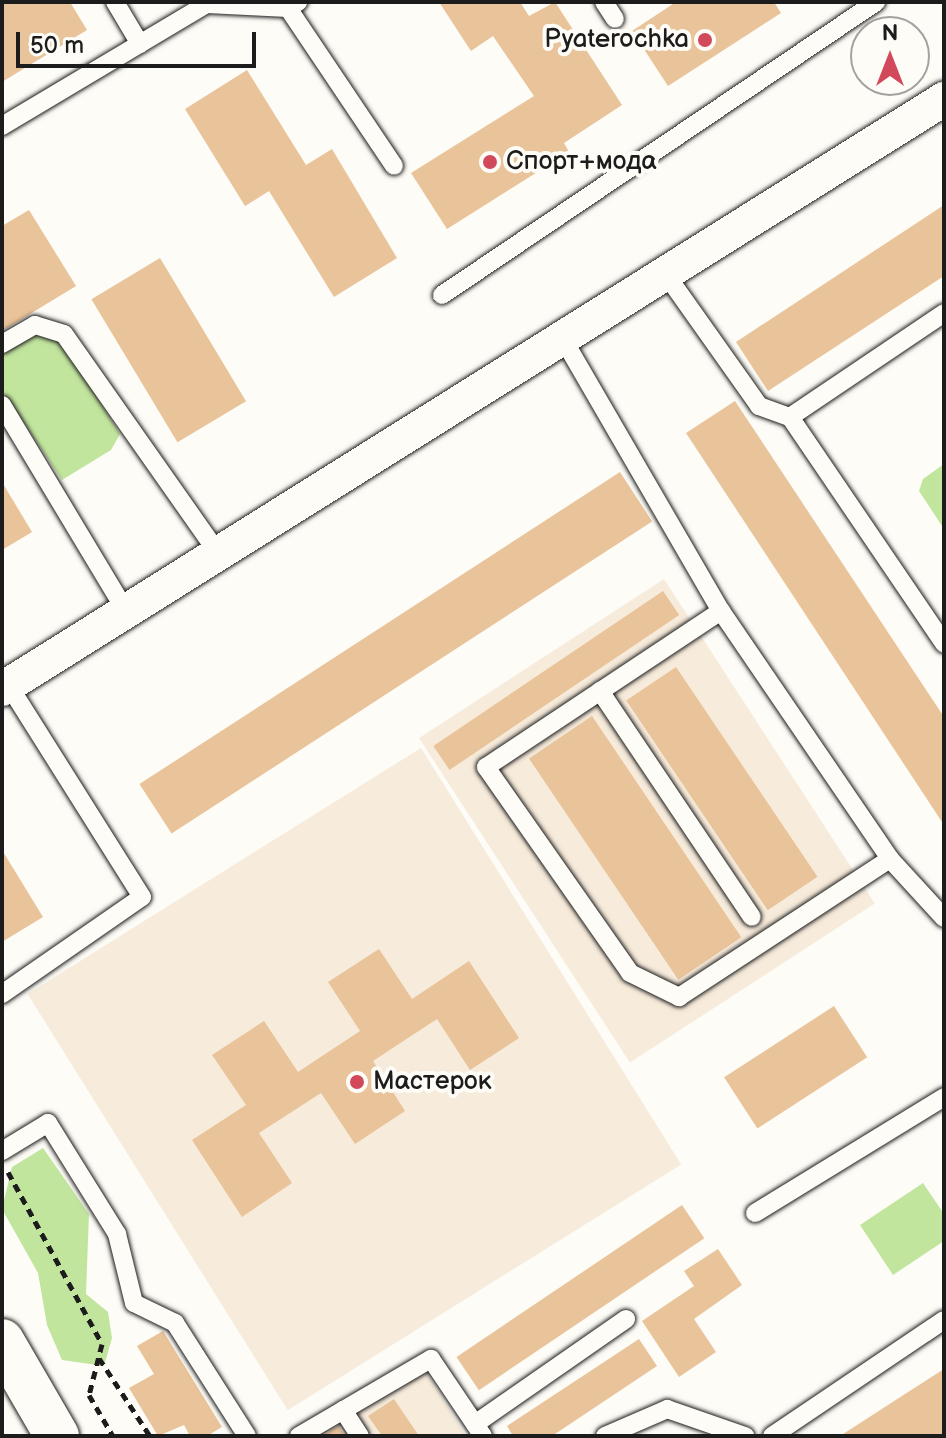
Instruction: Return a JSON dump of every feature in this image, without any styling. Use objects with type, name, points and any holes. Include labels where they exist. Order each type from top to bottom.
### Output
[{"type":"street","points":[[5,686],[944,99]]},
{"type":"street","points":[[2,1341],[47,1432]]},
{"type":"lane","points":[[115,2],[140,44]]},
{"type":"lane","points":[[604,2],[615,19]]},
{"type":"lane","points":[[442,295],[876,2]]},
{"type":"lane","points":[[2,126],[207,4],[293,5],[394,166]]},
{"type":"lane","points":[[665,273],[759,406],[790,417],[944,644]]},
{"type":"lane","points":[[790,417],[944,313]]},
{"type":"lane","points":[[2,344],[35,325],[64,334],[218,553]]},
{"type":"lane","points":[[562,337],[721,611],[890,859],[944,918]]},
{"type":"lane","points":[[2,405],[125,610]]},
{"type":"lane","points":[[721,611],[486,767],[630,973],[679,997],[890,859]]},
{"type":"lane","points":[[2,994],[142,897],[5,686]]},
{"type":"lane","points":[[600,691],[752,917]]},
{"type":"lane","points":[[755,1213],[944,1097]]},
{"type":"lane","points":[[2,1151],[48,1123],[117,1234],[134,1303],[175,1323],[247,1436]]},
{"type":"lane","points":[[299,1436],[431,1359],[479,1430],[626,1319]]},
{"type":"lane","points":[[772,1436],[944,1320]]},
{"type":"lane","points":[[605,1436],[667,1409],[745,1436]]},
{"type":"lane","points":[[343,1410],[360,1436]]},
{"type":"path","points":[[2,1161],[102,1344],[89,1395],[113,1436]]},
{"type":"path","points":[[99,1357],[150,1436]]},
{"type":"shaded area","points":[[664,579],[875,904],[630,1063],[419,738]]},
{"type":"shaded area","name":"Мастерок","points":[[421,748],[681,1164],[288,1410],[28,994]]},
{"type":"shaded area","points":[[424,1369],[466,1436],[319,1436]]},
{"type":"green space","points":[[34,331],[64,344],[120,434],[111,450],[62,480],[2,390],[2,351]]},
{"type":"green space","points":[[944,464],[944,529],[919,491],[923,479]]},
{"type":"green space","points":[[43,1148],[89,1214],[86,1294],[108,1312],[112,1338],[104,1366],[62,1360],[47,1325],[38,1273],[2,1209],[12,1167]]},
{"type":"green space","points":[[923,1183],[944,1214],[944,1241],[893,1275],[860,1225]]},
{"type":"building","points":[[2,2],[70,2],[87,30],[2,82]]},
{"type":"building","points":[[439,2],[520,2],[529,16],[555,2],[622,105],[564,143],[569,152],[447,229],[411,173],[534,96],[493,36],[471,51]]},
{"type":"building","points":[[676,2],[774,2],[781,13],[668,86],[632,31]]},
{"type":"building","points":[[247,70],[306,165],[332,149],[397,258],[334,297],[269,191],[245,206],[185,109]]},
{"type":"building","points":[[944,205],[944,276],[768,391],[736,342]]},
{"type":"building","points":[[29,210],[76,286],[2,331],[2,226]]},
{"type":"building","points":[[160,258],[246,401],[177,442],[91,299]]},
{"type":"building","points":[[735,401],[944,717],[944,825],[686,433]]},
{"type":"building","points":[[620,472],[652,521],[172,834],[139,784]]},
{"type":"building","points":[[2,482],[32,532],[2,550]]},
{"type":"building","points":[[663,591],[679,615],[450,770],[433,746]]},
{"type":"building","points":[[676,667],[817,877],[768,910],[626,701]]},
{"type":"building","points":[[592,716],[741,937],[678,980],[529,758]]},
{"type":"building","points":[[2,850],[43,917],[2,942]]},
{"type":"building","points":[[379,949],[412,999],[469,961],[519,1038],[470,1070],[437,1019],[373,1061],[405,1111],[355,1144],[321,1093],[259,1133],[292,1183],[242,1217],[192,1140],[246,1105],[212,1055],[264,1021],[298,1072],[360,1031],[328,982]]},
{"type":"building","points":[[834,1006],[867,1057],[757,1129],[724,1077]]},
{"type":"building","points":[[682,1205],[704,1238],[479,1390],[457,1357]]},
{"type":"building","points":[[718,1249],[742,1285],[694,1319],[716,1352],[679,1377],[642,1321],[694,1286],[684,1271]]},
{"type":"building","points":[[163,1331],[222,1427],[207,1436],[190,1436],[184,1425],[158,1436],[129,1388],[154,1374],[137,1346]]},
{"type":"building","points":[[639,1339],[657,1366],[552,1436],[513,1436],[507,1426]]},
{"type":"building","points":[[944,1369],[944,1436],[840,1436],[905,1394]]},
{"type":"building","points":[[394,1399],[419,1436],[382,1436],[368,1416]]},
{"type":"building","points":[[338,1426],[345,1436],[323,1436]]},
{"type":"place","name":"Pyaterochka","points":[[705,40]]},
{"type":"place","name":"Спорт+мода","points":[[490,162]]},
{"type":"place","name":"Мастерок","points":[[357,1082]]}]
